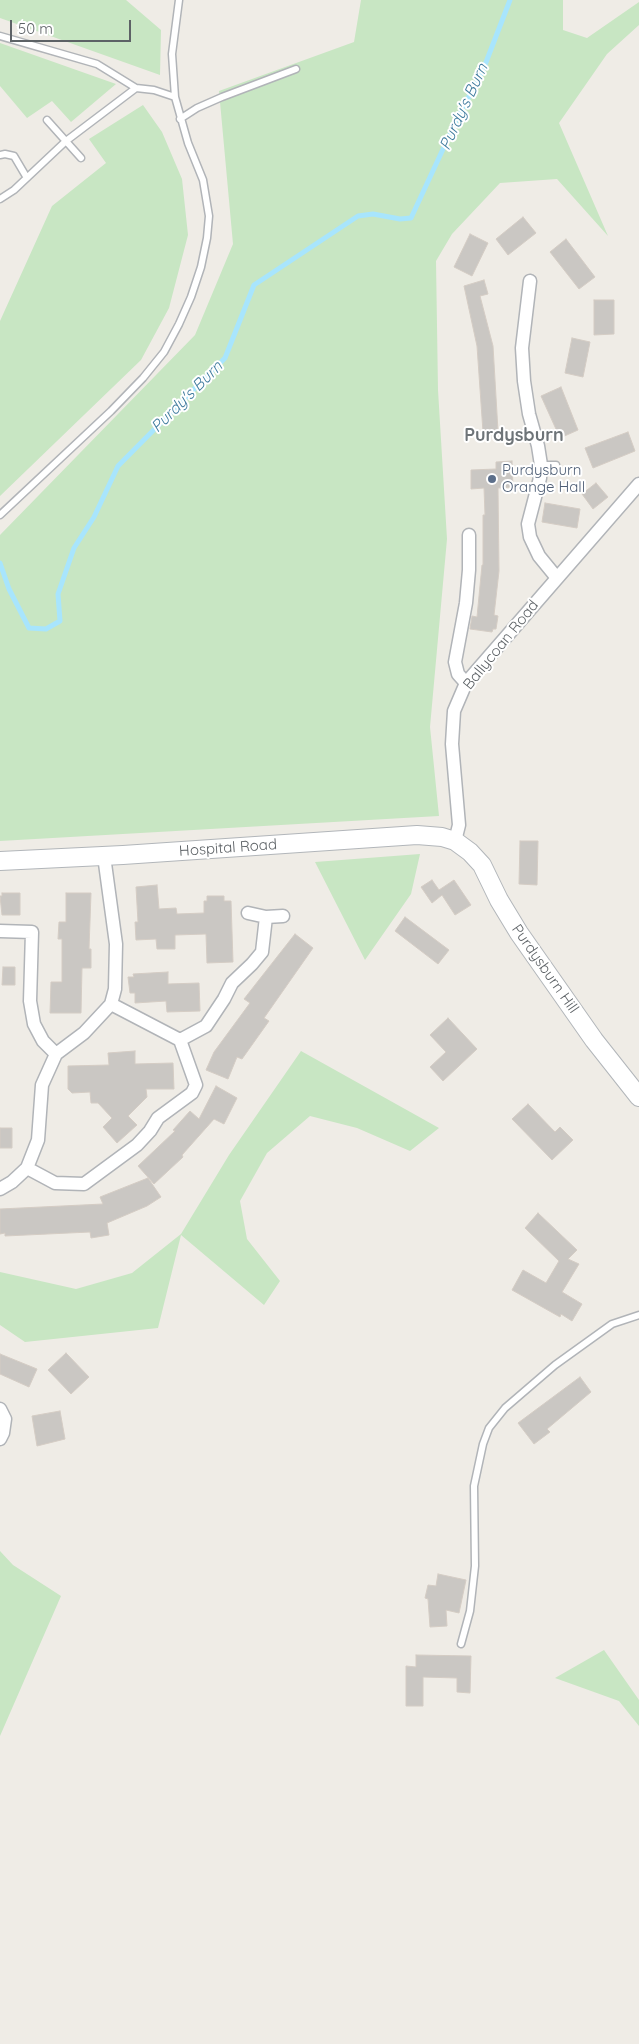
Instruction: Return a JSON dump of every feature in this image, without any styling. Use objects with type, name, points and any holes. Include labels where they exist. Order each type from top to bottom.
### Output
[{"type":"main road","name":"Hospital Road","points":[[0,860],[104,856],[417,835],[442,837],[455,841]]},
{"type":"main road","name":"Purdysburn Hill","points":[[455,841],[470,852],[482,865],[499,900],[519,933],[594,1040],[639,1097]]},
{"type":"street","points":[[530,281],[522,348],[524,382],[540,465],[540,478],[528,524],[530,538],[539,556],[557,578]]},
{"type":"street","name":"Ballycoan Road","points":[[455,841],[459,825],[452,744],[454,711],[466,683],[639,484]]},
{"type":"street","points":[[466,683],[458,674],[455,662],[466,603],[469,570],[469,535]]},
{"type":"street","points":[[0,1188],[12,1182],[27,1168],[38,1140],[42,1085],[56,1054],[84,1033],[111,1004],[115,989],[116,944],[104,856]]},
{"type":"street","points":[[248,913],[266,917],[283,916]]},
{"type":"street","points":[[180,1040],[206,1026],[224,999],[232,982],[262,952],[266,917]]},
{"type":"street","points":[[0,931],[32,932],[30,1001],[34,1024],[43,1041],[56,1054]]},
{"type":"street","points":[[27,1168],[55,1183],[84,1184],[137,1144],[150,1131],[158,1118],[168,1109],[184,1101],[192,1094],[196,1085],[180,1040],[111,1004]]},
{"type":"street","points":[[0,1409],[5,1419],[4,1433],[0,1439]]},
{"type":"lane","points":[[0,515],[90,431],[143,378],[164,352],[180,324],[191,297],[201,267],[207,238],[208,216],[203,180],[180,119],[175,97],[172,54],[179,0]]},
{"type":"lane","points":[[0,36],[96,64],[136,88],[154,90],[175,97]]},
{"type":"lane","points":[[180,119],[222,97],[296,69]]},
{"type":"lane","points":[[0,198],[14,190],[66,141],[136,88]]},
{"type":"lane","points":[[47,120],[81,158]]},
{"type":"lane","points":[[0,155],[14,156],[27,178]]},
{"type":"lane","points":[[520,434],[534,434]]},
{"type":"lane","points":[[540,465],[556,465]]},
{"type":"lane","points":[[461,1644],[470,1611],[475,1566],[474,1486],[483,1444],[489,1428],[505,1408],[555,1364],[612,1324],[639,1314]]},
{"type":"green space","points":[[0,0],[126,0],[161,30],[160,75],[0,18]]},
{"type":"green space","points":[[361,0],[563,0],[563,30],[587,38],[639,2],[639,25],[607,54],[559,123],[608,236],[557,179],[500,183],[452,234],[436,261],[438,390],[447,539],[430,727],[439,816],[0,841],[0,535],[195,335],[233,244],[219,91],[354,42]]},
{"type":"green space","points":[[0,43],[116,84],[71,122],[52,101],[27,118],[0,86]]},
{"type":"green space","points":[[143,105],[162,132],[182,179],[188,235],[169,308],[141,360],[0,496],[0,321],[52,206],[106,163],[89,139]]},
{"type":"green space","points":[[420,854],[411,894],[365,960],[315,862]]},
{"type":"green space","points":[[301,1051],[439,1128],[410,1151],[357,1128],[310,1116],[267,1153],[240,1201],[247,1239],[280,1281],[264,1305],[181,1235],[158,1328],[25,1342],[0,1325],[0,1272],[76,1289],[132,1273],[181,1234],[229,1155]]},
{"type":"green space","points":[[0,1551],[13,1565],[61,1596],[0,1736]]},
{"type":"green space","points":[[604,1650],[639,1700],[639,1726],[619,1701],[555,1678]]},
{"type":"building","points":[[523,217],[536,233],[508,255],[496,239]]},
{"type":"building","points":[[470,234],[488,243],[472,276],[454,267]]},
{"type":"building","points":[[566,239],[595,277],[579,289],[550,252]]},
{"type":"building","points":[[484,280],[488,294],[480,296],[493,346],[498,431],[483,432],[477,346],[464,286]]},
{"type":"building","points":[[594,300],[614,300],[614,334],[594,335]]},
{"type":"building","points":[[572,338],[590,342],[583,377],[565,373]]},
{"type":"building","points":[[561,387],[578,430],[560,438],[541,396]]},
{"type":"building","points":[[628,432],[635,451],[593,468],[585,448]]},
{"type":"building","points":[[512,461],[513,487],[498,488],[499,571],[494,615],[498,616],[496,629],[493,629],[492,632],[470,629],[472,616],[477,617],[483,565],[483,515],[485,515],[484,488],[471,489],[471,470],[496,469],[496,462]]},
{"type":"building","points":[[596,483],[608,497],[593,509],[582,494]]},
{"type":"building","points":[[545,503],[580,509],[577,528],[542,522]]},
{"type":"building","points":[[520,841],[538,841],[537,885],[519,884]]},
{"type":"building","points":[[432,880],[439,890],[454,880],[471,905],[455,915],[442,895],[432,903],[421,887]]},
{"type":"building","points":[[157,885],[159,909],[176,908],[177,914],[204,913],[204,901],[207,901],[207,896],[224,896],[224,901],[231,901],[233,962],[207,963],[206,934],[175,935],[175,949],[157,949],[156,939],[136,940],[135,922],[138,922],[136,887]]},
{"type":"building","points":[[2,893],[20,893],[20,915],[2,915],[0,896],[2,896]]},
{"type":"building","points":[[66,893],[91,893],[89,949],[91,949],[91,968],[82,968],[81,1013],[50,1013],[51,982],[62,982],[62,939],[58,939],[59,922],[66,922]]},
{"type":"building","points":[[405,917],[449,950],[438,964],[395,931]]},
{"type":"building","points":[[295,934],[313,948],[264,1018],[269,1021],[242,1059],[237,1057],[228,1079],[206,1070],[214,1052],[250,1003],[244,999]]},
{"type":"building","points":[[3,967],[15,967],[15,985],[2,985]]},
{"type":"building","points":[[168,972],[168,984],[199,983],[200,1011],[167,1012],[166,1001],[135,1003],[135,993],[130,993],[128,977],[134,977],[133,974]]},
{"type":"building","points":[[448,1018],[477,1049],[443,1081],[430,1067],[446,1052],[430,1035]]},
{"type":"building","points":[[135,1051],[135,1064],[173,1063],[174,1089],[146,1089],[147,1097],[128,1116],[137,1125],[117,1143],[103,1127],[112,1118],[98,1103],[91,1103],[90,1092],[72,1093],[68,1089],[68,1066],[109,1065],[108,1053]]},
{"type":"building","points":[[216,1086],[237,1098],[224,1124],[214,1119],[182,1155],[183,1157],[154,1184],[138,1166],[175,1131],[173,1130],[190,1111],[199,1119]]},
{"type":"building","points":[[528,1104],[555,1132],[560,1127],[573,1140],[552,1160],[512,1119]]},
{"type":"building","points":[[0,1128],[12,1128],[12,1148],[0,1148]]},
{"type":"building","points":[[148,1178],[161,1197],[147,1206],[107,1223],[109,1235],[91,1238],[90,1232],[5,1236],[5,1233],[0,1234],[0,1209],[103,1204],[100,1197]]},
{"type":"building","points":[[538,1213],[577,1250],[568,1259],[579,1264],[562,1292],[582,1304],[572,1321],[561,1314],[560,1317],[512,1290],[523,1270],[546,1283],[559,1261],[525,1228]]},
{"type":"building","points":[[66,1353],[89,1377],[71,1394],[48,1370]]},
{"type":"building","points":[[0,1354],[37,1369],[29,1387],[0,1374]]},
{"type":"building","points":[[580,1377],[591,1392],[547,1429],[550,1432],[534,1444],[518,1423]]},
{"type":"building","points":[[60,1411],[65,1439],[37,1446],[32,1416]]},
{"type":"building","points":[[438,1574],[466,1580],[459,1613],[446,1610],[447,1626],[430,1627],[428,1599],[425,1598],[428,1585],[436,1586]]},
{"type":"building","points":[[416,1655],[471,1656],[470,1693],[457,1692],[457,1678],[423,1677],[423,1706],[406,1706],[406,1666],[416,1667]]},
{"type":"waterway","name":"Purdy's Burn","points":[[0,563],[9,589],[29,628],[46,629],[60,621],[58,594],[74,548],[94,517],[118,466],[225,358],[254,285],[358,216],[373,214],[400,219],[411,218],[457,119],[483,70],[510,0]]},
{"type":"place","name":"Purdysburn Orange Hall","points":[[492,479]]},
{"type":"district","name":"Purdysburn","points":[[514,436]]}]
